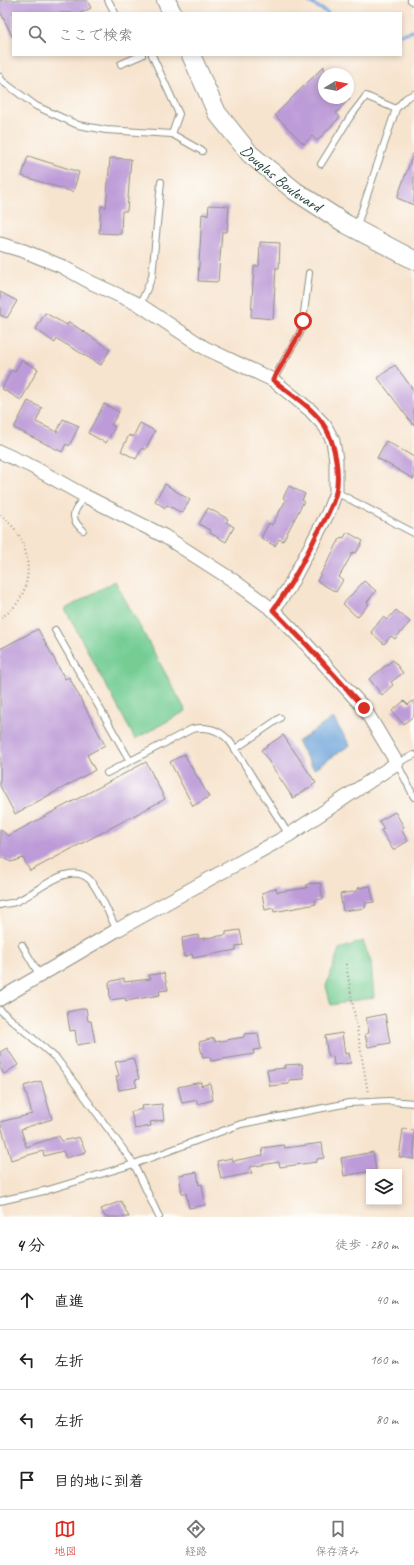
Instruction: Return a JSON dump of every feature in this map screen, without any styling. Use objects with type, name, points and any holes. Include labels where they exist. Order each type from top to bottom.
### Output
[{"type":"street","points":[[166,0],[172,12]]},
{"type":"street","name":"Douglas Boulevard","points":[[191,56],[217,113],[250,154],[295,191],[356,229],[414,260]]},
{"type":"street","points":[[0,244],[24,251],[61,266],[92,283],[140,305],[205,348],[273,380],[310,410],[325,426],[332,441],[336,460],[336,492],[328,513],[288,589],[273,610]]},
{"type":"street","points":[[0,452],[31,466],[85,496],[164,536],[234,581],[273,610],[312,650],[364,708],[397,764],[289,834],[117,930],[0,999]]},
{"type":"lane","points":[[108,0],[114,12]]},
{"type":"lane","points":[[121,64],[138,56]]},
{"type":"lane","points":[[152,56],[179,114],[172,134]]},
{"type":"lane","points":[[0,77],[2,81],[36,106],[78,125],[106,130],[172,134],[202,152]]},
{"type":"lane","points":[[356,229],[396,109],[406,98],[414,94]]},
{"type":"lane","points":[[321,164],[350,117],[366,96],[396,109]]},
{"type":"lane","points":[[140,305],[152,277],[161,182]]},
{"type":"lane","points":[[273,380],[300,333],[309,273]]},
{"type":"lane","points":[[336,492],[414,533]]},
{"type":"lane","points":[[83,530],[76,524],[74,517],[76,509],[85,496]]},
{"type":"lane","points":[[55,630],[130,761]]},
{"type":"lane","points":[[235,749],[280,718]]},
{"type":"lane","points":[[107,773],[192,729],[201,727],[210,728],[226,737],[235,749],[289,834]]},
{"type":"lane","points":[[414,755],[397,764],[414,796]]},
{"type":"lane","points":[[0,905],[15,902],[64,875],[80,874],[89,879],[94,886],[117,930]]},
{"type":"lane","points":[[22,945],[40,976]]},
{"type":"lane","points":[[0,1010],[57,1059],[134,1164],[159,1217]]},
{"type":"lane","points":[[0,1201],[48,1190],[134,1164],[240,1124],[341,1105],[389,1101],[414,1103]]},
{"type":"path","points":[[0,515],[5,518],[20,535],[26,553],[28,575],[26,586],[16,606],[0,618]]},
{"type":"path","points":[[346,964],[369,1102]]},
{"type":"green space","points":[[115,581],[186,711],[135,739],[65,609]]},
{"type":"green space","points":[[363,941],[371,962],[374,997],[331,1005],[326,986],[339,949]]},
{"type":"water","points":[[333,718],[350,745],[314,769],[297,742]]},
{"type":"building","points":[[0,0],[87,0],[91,8],[83,12],[12,12],[12,36],[0,11]]},
{"type":"building","points":[[318,72],[318,104],[344,104],[336,113],[340,117],[317,141],[312,136],[304,144],[275,115]]},
{"type":"building","points":[[414,154],[414,205],[397,198]]},
{"type":"building","points":[[28,156],[79,172],[73,192],[22,176]]},
{"type":"building","points":[[110,158],[131,159],[127,211],[122,211],[121,234],[99,233],[101,206],[106,207]]},
{"type":"building","points":[[209,205],[229,206],[227,232],[222,232],[218,282],[198,281],[202,214],[208,215]]},
{"type":"building","points":[[260,242],[280,243],[279,268],[276,268],[273,319],[251,317],[254,266],[259,266]]},
{"type":"building","points":[[0,292],[17,301],[7,318],[0,315]]},
{"type":"building","points":[[45,313],[67,325],[69,322],[110,349],[101,365],[57,339],[55,343],[36,329]]},
{"type":"building","points":[[21,360],[38,369],[21,400],[2,389],[11,370],[15,372]]},
{"type":"building","points":[[395,365],[414,391],[414,426],[378,378]]},
{"type":"building","points":[[28,401],[42,408],[36,422],[57,432],[63,419],[79,426],[69,446],[66,444],[62,452],[14,428]]},
{"type":"building","points":[[104,404],[119,412],[111,425],[115,427],[106,443],[88,433]]},
{"type":"building","points":[[140,423],[155,431],[145,450],[142,448],[136,459],[121,451],[129,435],[133,437]]},
{"type":"building","points":[[386,441],[414,457],[414,479],[377,458]]},
{"type":"building","points":[[165,484],[190,500],[182,513],[167,505],[165,508],[155,501]]},
{"type":"building","points":[[289,486],[305,494],[302,500],[304,501],[283,541],[279,539],[275,546],[261,538],[269,523],[272,525],[286,500],[283,498]]},
{"type":"building","points":[[208,508],[228,519],[226,522],[234,527],[226,542],[210,533],[211,531],[199,524]]},
{"type":"building","points":[[347,532],[363,541],[356,553],[353,552],[339,577],[343,580],[336,592],[317,581],[341,537],[344,538]]},
{"type":"building","points":[[364,581],[376,591],[367,602],[369,604],[357,617],[343,604]]},
{"type":"building","points":[[396,610],[410,622],[395,639],[391,636],[384,644],[371,632],[383,617],[387,620]]},
{"type":"building","points":[[38,629],[65,679],[69,677],[105,745],[87,755],[95,770],[15,814],[0,786],[0,649]]},
{"type":"building","points":[[393,660],[403,673],[391,682],[393,685],[382,695],[369,679]]},
{"type":"building","points":[[414,700],[414,716],[403,724],[392,711],[404,701],[408,705]]},
{"type":"building","points":[[283,735],[316,783],[293,798],[261,750]]},
{"type":"building","points":[[184,754],[209,797],[193,806],[170,762]]},
{"type":"building","points":[[146,762],[165,799],[30,871],[23,858],[11,862],[0,857],[0,829],[8,836]]},
{"type":"building","points":[[395,812],[404,827],[401,829],[408,841],[393,850],[381,830],[384,829],[379,821]]},
{"type":"building","points":[[320,883],[323,899],[315,900],[316,904],[274,912],[273,908],[265,910],[262,893],[276,888],[277,892],[307,888],[307,884]]},
{"type":"building","points":[[370,886],[374,902],[366,903],[365,908],[343,911],[340,894],[358,891],[358,888]]},
{"type":"building","points":[[240,930],[243,945],[236,946],[236,950],[193,958],[192,954],[184,957],[182,938],[198,935],[199,939],[226,935],[226,932]]},
{"type":"building","points":[[164,973],[168,990],[159,991],[160,995],[126,1001],[125,998],[110,1000],[109,982],[124,978],[124,982],[151,979],[149,975]]},
{"type":"building","points":[[86,1008],[88,1021],[91,1021],[95,1042],[77,1045],[75,1030],[70,1031],[67,1012]]},
{"type":"building","points":[[385,1014],[390,1043],[368,1047],[365,1034],[369,1033],[366,1018]]},
{"type":"building","points":[[258,1033],[261,1049],[253,1050],[254,1054],[211,1061],[210,1057],[203,1058],[199,1042],[214,1038],[215,1042],[244,1037],[244,1034]]},
{"type":"building","points":[[342,1033],[345,1054],[349,1053],[351,1063],[334,1065],[333,1056],[328,1057],[325,1036]]},
{"type":"building","points":[[7,1048],[18,1065],[4,1074],[0,1068],[0,1052]]},
{"type":"building","points":[[133,1058],[139,1079],[135,1080],[137,1087],[119,1090],[116,1076],[119,1076],[115,1062]]},
{"type":"building","points":[[302,1064],[304,1079],[289,1080],[289,1084],[270,1086],[267,1070],[285,1068],[284,1065]]},
{"type":"building","points":[[41,1081],[52,1119],[21,1129],[26,1147],[59,1136],[62,1141],[79,1137],[86,1152],[66,1158],[63,1151],[44,1156],[43,1151],[11,1160],[0,1122],[32,1114],[24,1086]]},
{"type":"building","points":[[201,1082],[201,1086],[210,1083],[213,1100],[197,1104],[197,1100],[182,1103],[178,1087]]},
{"type":"building","points":[[162,1104],[164,1120],[150,1122],[151,1126],[135,1129],[131,1112],[142,1109],[141,1106]]},
{"type":"building","points":[[403,1129],[414,1130],[414,1159],[399,1157]]},
{"type":"building","points":[[322,1143],[324,1158],[317,1159],[317,1162],[280,1167],[279,1162],[250,1167],[252,1173],[221,1179],[217,1161],[232,1158],[233,1161],[263,1155],[262,1148],[284,1145],[285,1148]]},
{"type":"building","points":[[373,1152],[376,1169],[366,1169],[366,1172],[344,1176],[341,1158]]},
{"type":"building","points":[[197,1172],[199,1185],[202,1184],[205,1205],[189,1208],[186,1193],[182,1193],[179,1175]]},
{"type":"building","points":[[121,1201],[129,1217],[105,1217],[101,1209]]},
{"type":"waterway","points":[[306,0],[326,12]]},
{"type":"waterway","points":[[402,34],[414,31]]},
{"type":"route","points":[[303,321],[300,333],[273,380],[310,410],[325,426],[332,441],[336,460],[336,492],[328,513],[288,589],[273,610],[364,708]]}]
